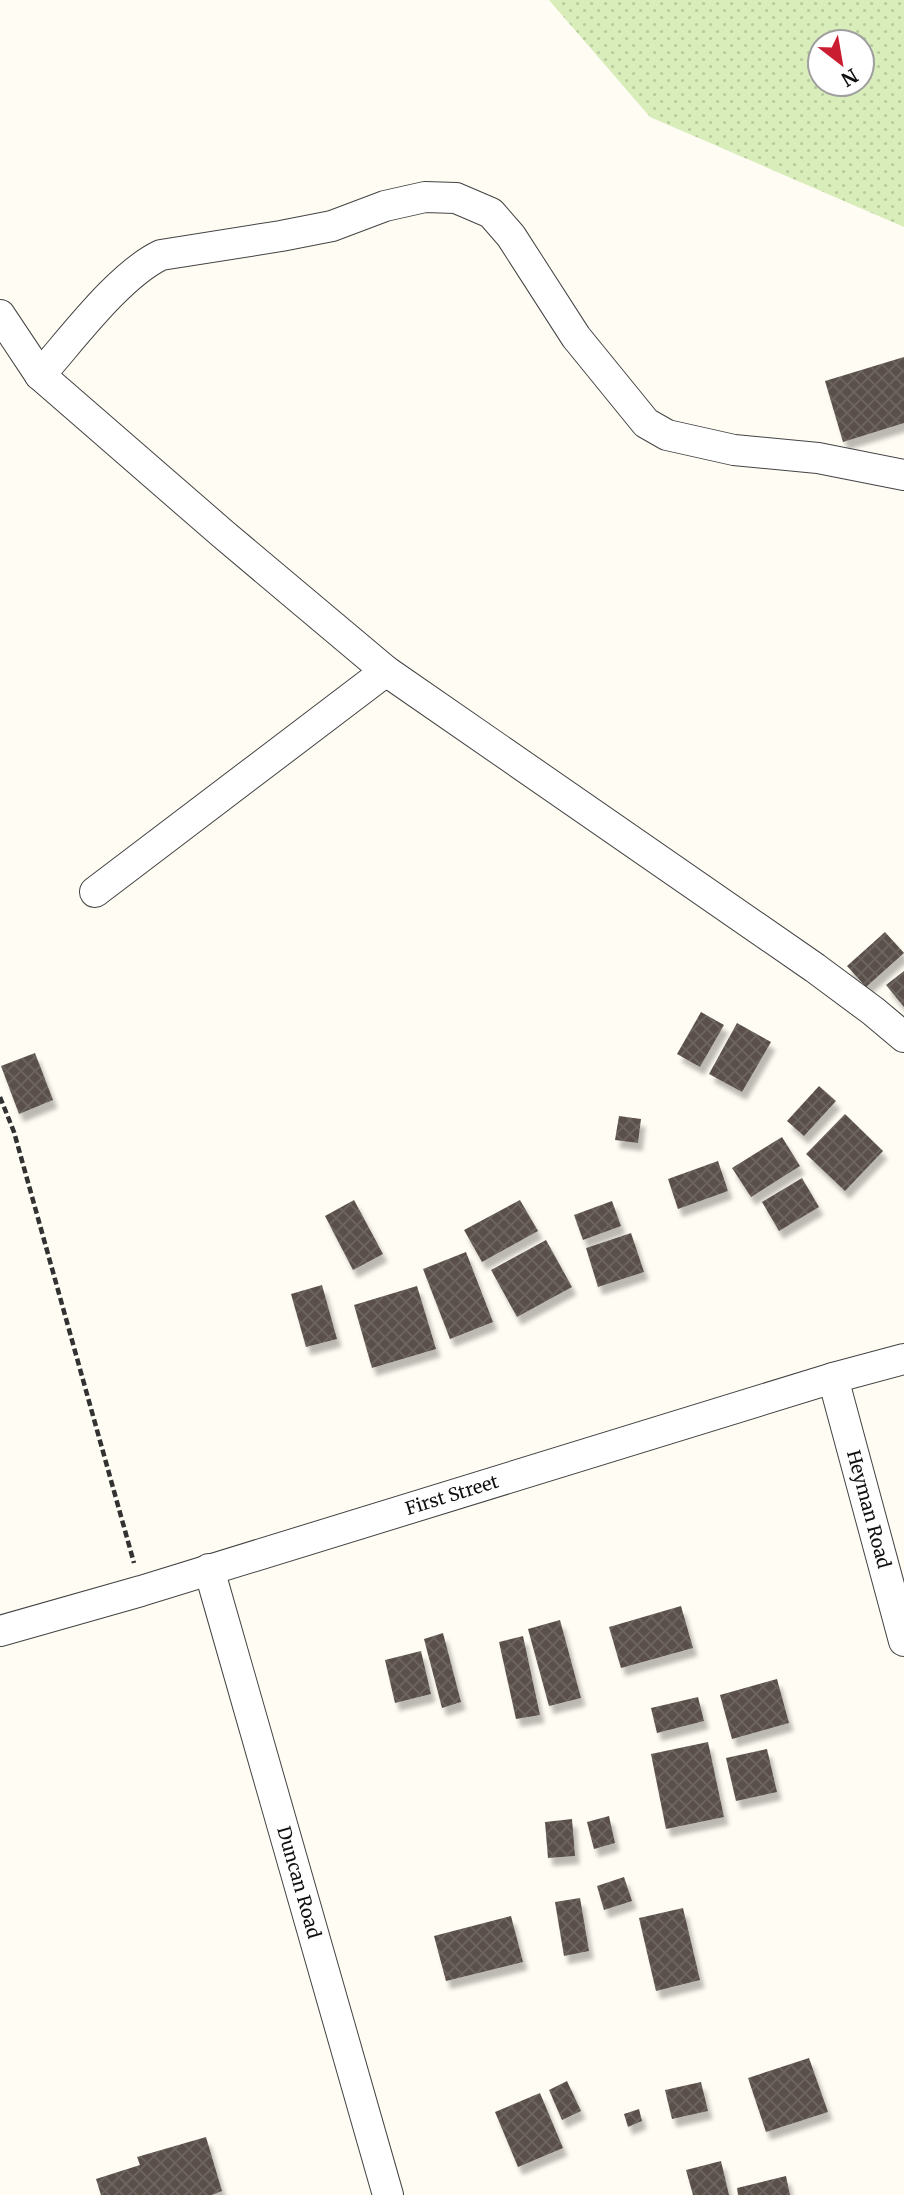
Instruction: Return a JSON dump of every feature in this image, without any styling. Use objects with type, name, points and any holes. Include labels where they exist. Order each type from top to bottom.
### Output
[{"type":"street","points":[[40,375],[124,281],[145,262],[161,255],[332,226],[385,206],[425,197],[456,198],[491,213],[511,236],[576,337],[646,423],[667,435],[734,450],[818,458],[904,475]]},
{"type":"street","points":[[0,315],[40,375],[386,671],[815,968],[904,1037]]},
{"type":"street","points":[[94,892],[386,671]]},
{"type":"street","name":"First Street","points":[[0,1631],[141,1591],[834,1378],[904,1359]]},
{"type":"street","name":"Heyman Road","points":[[834,1378],[904,1641]]},
{"type":"street","name":"Duncan Road","points":[[209,1569],[388,2195]]},
{"type":"path","points":[[0,1097],[13,1132],[141,1591]]},
{"type":"green space","points":[[549,0],[904,0],[904,227],[650,117]]},
{"type":"building","points":[[904,357],[904,423],[843,442],[825,381]]},
{"type":"building","points":[[885,932],[904,953],[866,987],[847,966]]},
{"type":"building","points":[[904,971],[904,1007],[886,985]]},
{"type":"building","points":[[701,1012],[724,1025],[700,1067],[677,1054]]},
{"type":"building","points":[[737,1023],[771,1042],[742,1092],[709,1074]]},
{"type":"building","points":[[35,1053],[53,1100],[19,1114],[1,1066]]},
{"type":"building","points":[[819,1086],[836,1101],[804,1136],[787,1121]]},
{"type":"building","points":[[845,1114],[883,1151],[845,1191],[806,1154]]},
{"type":"building","points":[[619,1116],[641,1119],[638,1143],[615,1140]]},
{"type":"building","points":[[782,1137],[800,1166],[751,1197],[732,1168]]},
{"type":"building","points":[[718,1161],[728,1191],[678,1209],[668,1179]]},
{"type":"building","points":[[802,1178],[819,1207],[779,1231],[762,1202]]},
{"type":"building","points":[[354,1200],[383,1254],[353,1270],[325,1216]]},
{"type":"building","points":[[520,1200],[538,1231],[482,1262],[464,1230]]},
{"type":"building","points":[[612,1201],[621,1226],[583,1240],[574,1215]]},
{"type":"building","points":[[631,1233],[644,1272],[598,1287],[586,1248]]},
{"type":"building","points":[[546,1240],[572,1287],[517,1317],[491,1270]]},
{"type":"building","points":[[466,1252],[493,1322],[450,1339],[423,1269]]},
{"type":"building","points":[[322,1285],[337,1339],[306,1347],[291,1294]]},
{"type":"building","points":[[417,1286],[436,1349],[372,1368],[354,1305]]},
{"type":"building","points":[[681,1606],[693,1648],[621,1668],[609,1627]]},
{"type":"building","points":[[560,1620],[581,1698],[549,1706],[528,1629]]},
{"type":"building","points":[[443,1633],[461,1702],[442,1708],[424,1639]]},
{"type":"building","points":[[523,1636],[540,1715],[516,1719],[499,1642]]},
{"type":"building","points":[[421,1651],[431,1694],[395,1703],[385,1660]]},
{"type":"building","points":[[777,1679],[789,1723],[732,1739],[720,1695]]},
{"type":"building","points":[[698,1697],[704,1721],[657,1733],[651,1708]]},
{"type":"building","points":[[708,1742],[724,1817],[666,1829],[651,1754]]},
{"type":"building","points":[[767,1749],[777,1792],[736,1801],[726,1758]]},
{"type":"building","points":[[609,1816],[615,1843],[594,1849],[587,1822]]},
{"type":"building","points":[[572,1819],[575,1856],[548,1858],[545,1822]]},
{"type":"building","points":[[624,1877],[632,1901],[604,1910],[597,1886]]},
{"type":"building","points":[[580,1898],[589,1951],[564,1956],[555,1902]]},
{"type":"building","points":[[683,1908],[700,1980],[656,1991],[639,1918]]},
{"type":"building","points":[[511,1916],[523,1962],[446,1981],[434,1936]]},
{"type":"building","points":[[809,2058],[828,2112],[766,2132],[748,2078]]},
{"type":"building","points":[[567,2081],[581,2111],[562,2120],[549,2090]]},
{"type":"building","points":[[701,2082],[708,2111],[672,2119],[665,2090]]},
{"type":"building","points":[[540,2093],[563,2148],[518,2167],[495,2112]]},
{"type":"building","points":[[639,2109],[642,2121],[628,2127],[624,2114]]},
{"type":"building","points":[[206,2137],[222,2191],[212,2195],[101,2195],[96,2179],[140,2165],[137,2157]]},
{"type":"building","points":[[721,2161],[729,2195],[693,2195],[686,2170]]},
{"type":"building","points":[[786,2176],[790,2195],[738,2195],[737,2188]]}]
